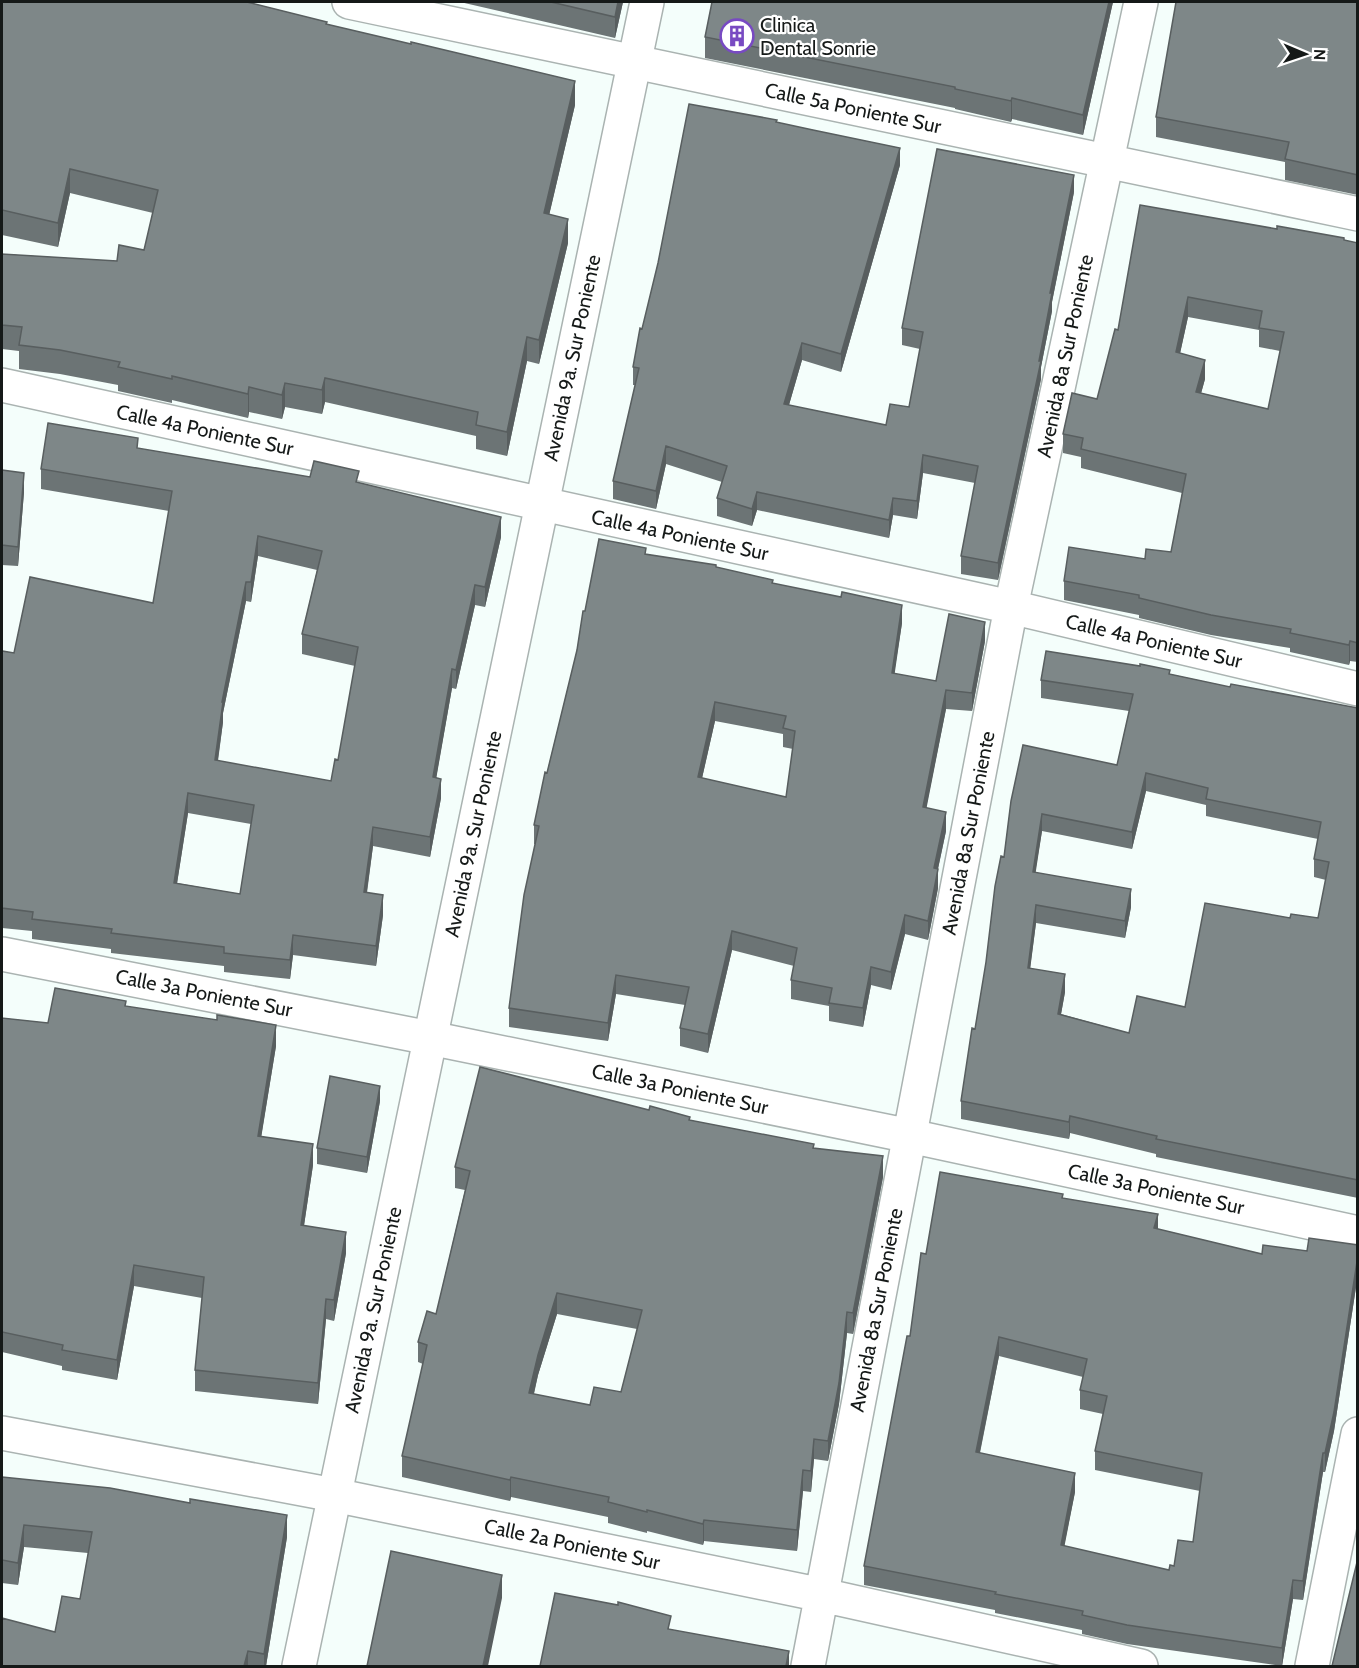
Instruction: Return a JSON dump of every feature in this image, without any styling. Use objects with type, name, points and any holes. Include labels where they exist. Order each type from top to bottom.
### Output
[{"type":"street","name":"Calle 5a Poniente Sur","points":[[348,2],[1358,214]]},
{"type":"street","name":"Avenida 9a. Sur Poniente","points":[[299,1666],[647,2]]},
{"type":"street","name":"Avenida 8a Sur Poniente","points":[[808,1666],[1011,607],[1141,2]]},
{"type":"street","name":"Calle 4a Poniente Sur","points":[[2,385],[1011,607],[1358,689]]},
{"type":"street","name":"Calle 3a Poniente Sur","points":[[2,954],[910,1136],[1358,1233]]},
{"type":"street","name":"Calle 2a Poniente Sur","points":[[2,1433],[334,1495],[822,1595],[1141,1666]]},
{"type":"street","points":[[1312,1666],[1358,1434]]},
{"type":"building","points":[[2,2],[247,2],[327,22],[326,24],[575,81],[544,213],[568,219],[539,340],[527,337],[507,432],[476,425],[478,412],[325,378],[322,390],[285,383],[282,395],[249,387],[248,394],[172,376],[172,379],[118,367],[120,362],[60,350],[19,345],[22,327],[2,325],[2,254],[117,261],[119,245],[144,250],[158,190],[70,169],[58,223],[2,210]]},
{"type":"building","points":[[551,2],[618,2],[615,17]]},
{"type":"building","points":[[712,2],[1109,2],[1083,115],[1012,98],[1011,101],[955,89],[955,87],[705,37]]},
{"type":"building","points":[[1176,2],[1358,2],[1358,175],[1285,159],[1289,142],[1156,117]]},
{"type":"building","points":[[689,104],[777,120],[776,122],[900,148],[841,354],[802,343],[784,404],[886,425],[890,404],[909,407],[923,332],[902,328],[937,149],[1074,175],[1050,293],[1052,293],[1039,361],[1041,361],[998,563],[961,556],[978,466],[923,455],[917,501],[893,498],[889,520],[757,492],[752,509],[717,498],[727,466],[666,446],[656,491],[613,481],[639,368],[633,367],[640,328],[642,329],[658,263]]},
{"type":"building","points":[[1140,205],[1277,229],[1277,226],[1344,238],[1344,240],[1358,243],[1358,643],[1350,641],[1349,645],[1290,633],[1291,629],[1211,615],[1139,598],[1139,595],[1064,581],[1069,547],[1145,559],[1146,549],[1171,552],[1186,474],[1081,449],[1083,438],[1063,434],[1072,393],[1097,399],[1115,329],[1118,330]],"holes":[[[1188,297],[1262,311],[1259,328],[1284,332],[1268,409],[1196,392],[1205,360],[1176,352]]]},
{"type":"building","points":[[48,423],[138,438],[137,448],[310,477],[314,461],[359,471],[356,482],[501,517],[485,587],[475,585],[456,670],[452,669],[433,777],[441,779],[430,837],[373,827],[364,892],[383,895],[376,946],[293,935],[290,960],[224,953],[224,947],[111,933],[112,929],[32,919],[33,912],[2,908],[2,651],[14,653],[30,577],[153,603],[172,491],[41,469]],"holes":[[[258,536],[322,551],[302,634],[358,647],[338,760],[335,759],[331,781],[215,760],[222,702],[246,582],[251,582]],[[188,793],[254,805],[240,894],[174,883]]]},
{"type":"building","points":[[2,470],[24,473],[18,547],[2,545]]},
{"type":"building","points":[[599,539],[646,548],[645,554],[716,565],[716,567],[773,580],[772,583],[841,597],[842,592],[902,605],[892,673],[936,681],[949,614],[985,622],[972,693],[946,690],[923,807],[946,812],[934,868],[938,869],[928,921],[905,915],[891,972],[871,967],[863,1008],[829,1003],[832,988],[791,980],[797,948],[732,931],[708,1034],[680,1028],[689,987],[616,975],[608,1023],[509,1008],[524,895],[539,826],[534,825],[545,772],[547,773],[577,650],[583,611],[585,611]],"holes":[[[715,702],[786,716],[783,728],[795,731],[786,797],[698,777]]]},
{"type":"building","points":[[1046,651],[1140,666],[1140,664],[1170,670],[1169,674],[1230,687],[1231,684],[1358,708],[1358,1180],[1156,1139],[1157,1136],[1070,1116],[1069,1122],[961,1101],[972,1028],[975,1029],[986,962],[995,886],[1001,856],[1004,857],[1011,801],[1023,745],[1117,765],[1133,694],[1041,680]],"holes":[[[1146,773],[1208,788],[1206,799],[1321,822],[1314,859],[1329,862],[1318,918],[1291,914],[1290,918],[1205,903],[1185,1007],[1137,996],[1129,1033],[1058,1014],[1065,974],[1028,968],[1036,905],[1125,921],[1131,889],[1033,872],[1042,814],[1132,832]]]},
{"type":"building","points":[[55,988],[126,1001],[125,1006],[217,1020],[217,1015],[276,1025],[258,1136],[313,1144],[301,1225],[346,1232],[334,1300],[326,1299],[318,1383],[195,1370],[204,1277],[134,1265],[117,1360],[62,1350],[63,1345],[2,1332],[2,1018],[48,1023]]},
{"type":"building","points":[[480,1067],[649,1110],[650,1106],[690,1117],[689,1120],[814,1144],[813,1148],[883,1156],[853,1313],[847,1312],[839,1383],[828,1441],[814,1439],[811,1471],[803,1470],[797,1530],[704,1520],[703,1524],[608,1502],[609,1497],[511,1477],[510,1480],[402,1456],[427,1345],[418,1342],[427,1311],[436,1314],[470,1171],[455,1167]],"holes":[[[557,1293],[642,1310],[621,1392],[594,1387],[590,1405],[529,1393]]]},
{"type":"building","points":[[330,1076],[380,1086],[367,1157],[317,1148]]},
{"type":"building","points":[[940,1172],[1063,1194],[1062,1198],[1158,1214],[1154,1228],[1262,1254],[1263,1245],[1307,1251],[1309,1238],[1358,1245],[1334,1412],[1325,1453],[1323,1453],[1303,1581],[1293,1580],[1282,1648],[1127,1625],[1082,1615],[1083,1611],[864,1566],[907,1336],[910,1336],[921,1253],[926,1254]],"holes":[[[999,1337],[1087,1359],[1080,1390],[1107,1396],[1095,1451],[1202,1473],[1193,1542],[1178,1540],[1174,1566],[1170,1565],[1169,1570],[1061,1545],[1075,1473],[976,1452]]]},
{"type":"building","points":[[2,1477],[110,1488],[190,1503],[190,1499],[287,1515],[264,1654],[248,1651],[244,1666],[2,1666],[2,1618],[55,1632],[62,1596],[80,1599],[92,1532],[24,1525],[18,1563],[2,1560]]},
{"type":"building","points":[[391,1551],[502,1575],[483,1666],[367,1666]]},
{"type":"building","points":[[1358,1558],[1358,1666],[1332,1666]]},
{"type":"building","points":[[555,1593],[618,1605],[618,1602],[671,1616],[668,1629],[789,1651],[786,1666],[540,1666]]},
{"type":"place","name":"Clinica Dental Sonrie","points":[[737,36]]}]
